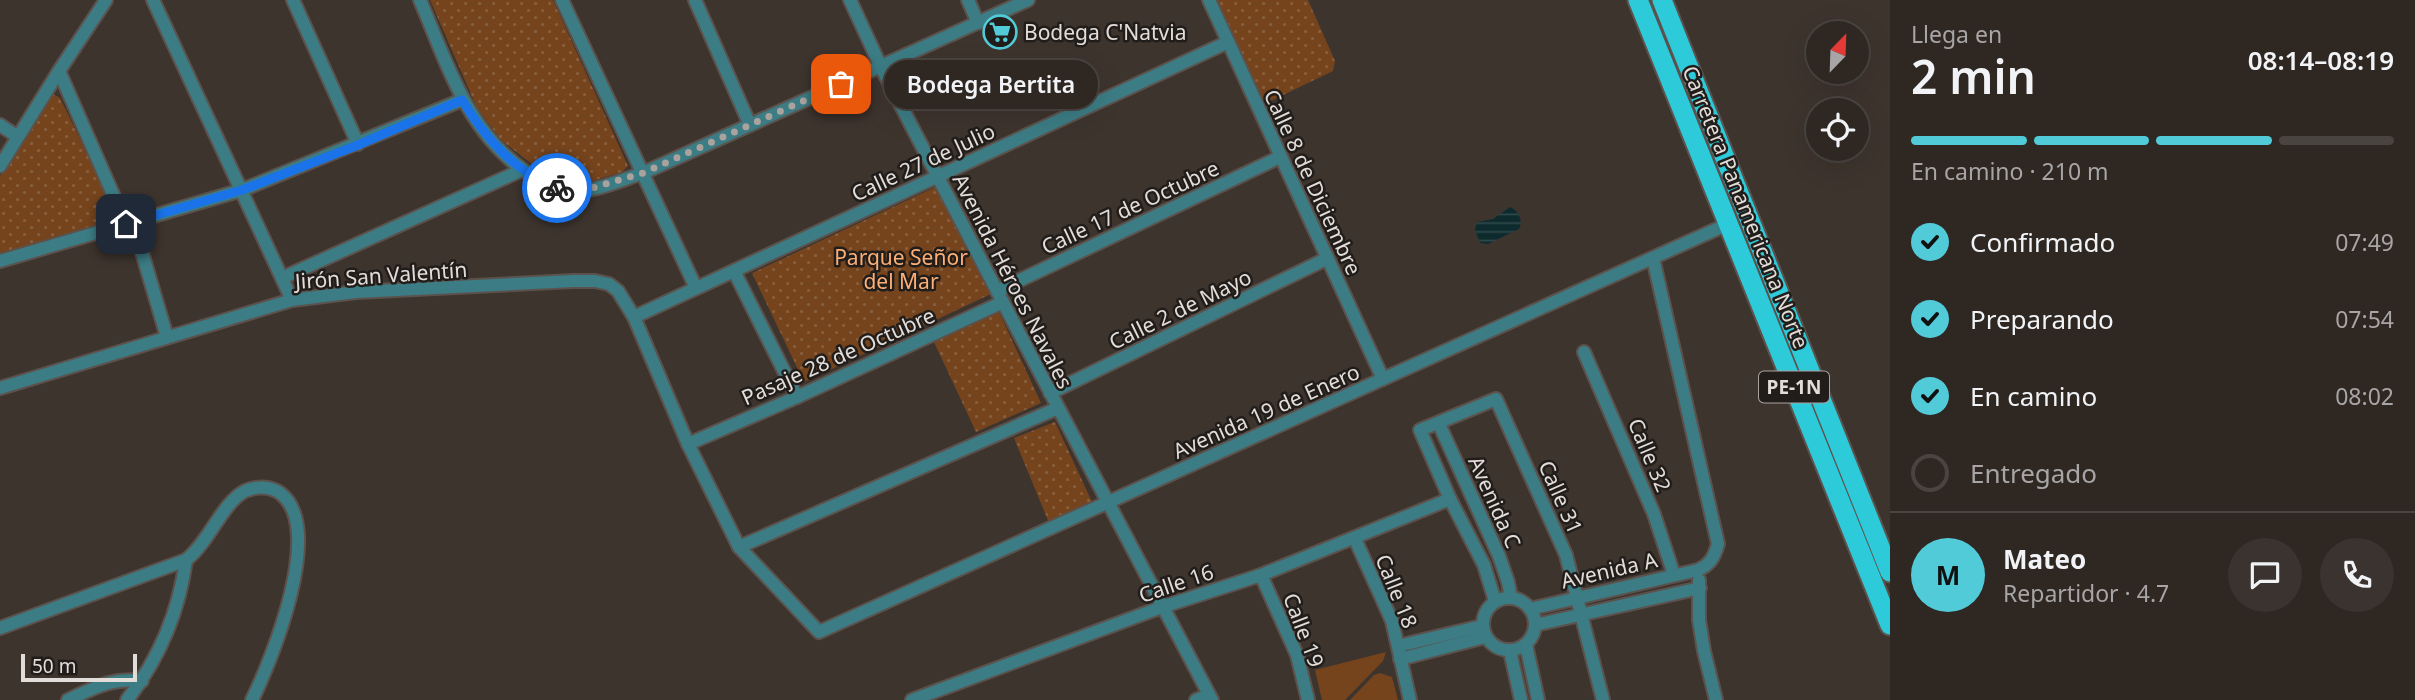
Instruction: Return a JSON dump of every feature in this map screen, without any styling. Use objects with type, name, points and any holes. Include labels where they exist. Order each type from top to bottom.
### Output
[{"type":"highway","name":"Carretera Panamericana Norte","points":[[1638,0],[1890,625]]},
{"type":"highway","name":"Carretera Panamericana Norte","points":[[1662,0],[1890,572]]},
{"type":"street","points":[[0,166],[106,0]]},
{"type":"street","points":[[153,0],[292,300]]},
{"type":"street","points":[[293,0],[358,145]]},
{"type":"street","points":[[421,0],[462,100],[491,141],[522,170],[540,181],[570,191],[582,191],[643,173],[1028,0]]},
{"type":"street","points":[[562,0],[696,288]]},
{"type":"street","points":[[695,0],[750,125]]},
{"type":"street","name":"Avenida Héroes Navales","points":[[850,0],[881,67],[1000,297],[1211,697]]},
{"type":"street","points":[[968,0],[978,23]]},
{"type":"street","name":"Calle 8 de Diciembre","points":[[1209,0],[1383,379]]},
{"type":"street","name":"Calle 27 de Julio","points":[[634,317],[1228,42]]},
{"type":"street","points":[[59,71],[129,223],[167,337]]},
{"type":"street","points":[[0,261],[242,190],[358,145],[462,100]]},
{"type":"street","points":[[0,125],[18,136]]},
{"type":"street","name":"Calle 17 de Octubre","points":[[1000,297],[1280,157]]},
{"type":"street","points":[[282,278],[522,170]]},
{"type":"street","name":"Avenida 19 de Enero","points":[[819,632],[1728,224]]},
{"type":"street","points":[[1653,258],[1717,544],[1715,555],[1708,566],[1698,570],[1699,620],[1716,700]]},
{"type":"street","name":"Calle 2 de Mayo","points":[[1050,393],[1326,259]]},
{"type":"street","points":[[734,271],[797,397]]},
{"type":"street","name":"Jirón San Valentín","points":[[0,388],[292,300],[356,292],[595,281],[610,284],[618,290],[634,317],[688,444],[739,547],[819,632]]},
{"type":"street","name":"Pasaje 28 de Octubre","points":[[688,444],[797,397],[1000,297]]},
{"type":"street","name":"Calle 32","points":[[1584,352],[1651,506],[1674,575]]},
{"type":"street","name":"Calle 31","points":[[1439,424],[1496,399],[1560,540],[1603,700]]},
{"type":"street","points":[[739,547],[1058,408]]},
{"type":"street","name":"Avenida C","points":[[1495,601],[1484,565],[1450,499],[1420,430],[1439,424],[1499,556],[1511,598]]},
{"type":"street","points":[[0,628],[186,560],[199,550],[233,500],[245,492],[263,487],[276,490],[292,505],[297,534],[295,574],[280,633],[252,700]]},
{"type":"street","name":"Calle 16","points":[[912,700],[1163,607],[1261,575],[1450,499]]},
{"type":"street","name":"Calle 18","points":[[1355,539],[1390,614],[1410,700]]},
{"type":"street","points":[[127,700],[142,681],[164,638],[177,604],[186,560]]},
{"type":"street","name":"Avenida A","points":[[1530,608],[1698,570]]},
{"type":"street","name":"Calle 19","points":[[1261,575],[1297,655],[1308,700]]},
{"type":"street","name":"Avenida A","points":[[1535,625],[1700,588]]},
{"type":"street","points":[[1511,598],[1530,608],[1535,625],[1526,645],[1510,651],[1496,648],[1484,632],[1485,612],[1495,601],[1511,598]]},
{"type":"street","points":[[1399,653],[1484,632]]},
{"type":"street","points":[[1526,645],[1538,700]]},
{"type":"street","points":[[1510,651],[1521,700]]},
{"type":"street","points":[[68,700],[108,682],[124,679],[142,681]]},
{"type":"street","points":[[1196,700],[1211,697]]},
{"type":"green space","points":[[430,0],[553,0],[628,166],[622,172],[585,183],[570,182],[537,168],[501,140],[477,108]]},
{"type":"green space","points":[[1214,0],[1308,0],[1335,61],[1333,71],[1262,105]]},
{"type":"green space","points":[[53,94],[60,98],[116,213],[117,223],[0,257],[0,176],[49,96]]},
{"type":"green space","name":"Parque Señor del Mar","points":[[942,184],[993,293],[804,382],[752,273]]},
{"type":"green space","points":[[999,312],[1041,403],[976,432],[934,342]]},
{"type":"green space","points":[[1055,422],[1092,502],[1089,512],[1052,530],[1014,438]]},
{"type":"green space","points":[[1386,652],[1383,661],[1345,700],[1322,700],[1315,670]]},
{"type":"green space","points":[[1380,673],[1392,677],[1398,700],[1350,700],[1374,675]]},
{"type":"water","points":[[1510,207],[1519,216],[1519,229],[1488,244],[1480,243],[1475,230],[1477,222],[1493,219]]},
{"type":"way so far","points":[[557,188],[582,191],[643,173],[841,84]]},
{"type":"place","name":"Bodega C'Natvia","points":[[1000,32]]},
{"type":"place","name":"Bodega Bertita","points":[[841,84]]},
{"type":"route","points":[[126,224],[242,190],[358,145],[462,100],[476,122],[505,156],[522,170],[557,188]]}]
